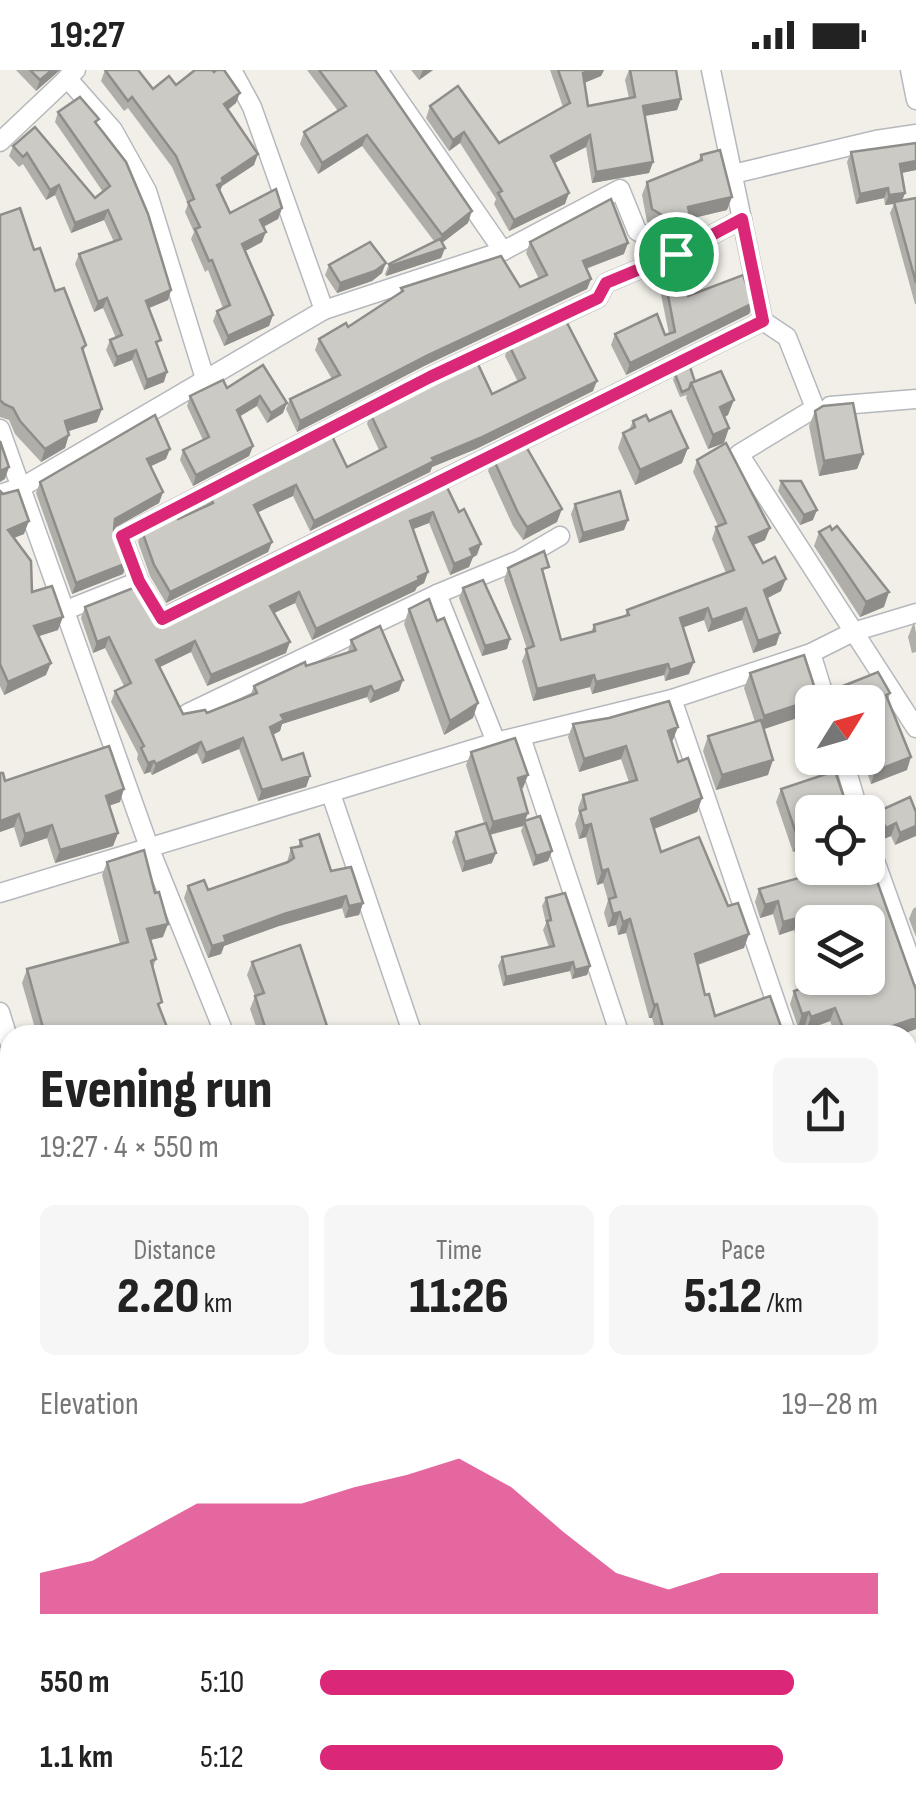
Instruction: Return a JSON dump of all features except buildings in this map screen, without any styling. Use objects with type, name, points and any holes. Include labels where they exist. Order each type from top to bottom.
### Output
[{"type":"street","points":[[232,70],[252,107],[277,172],[324,310]]},
{"type":"street","points":[[378,70],[503,250]]},
{"type":"street","points":[[710,70],[763,321],[787,337],[815,408]]},
{"type":"street","points":[[910,70],[916,100]]},
{"type":"street","points":[[0,142],[72,74],[113,130],[147,191],[206,382]]},
{"type":"street","points":[[732,174],[916,134]]},
{"type":"street","points":[[0,494],[22,487],[324,310],[503,250],[620,189],[637,232],[676,254]]},
{"type":"street","points":[[742,219],[676,254],[606,283],[598,298],[430,377],[122,536],[139,581],[162,619],[763,321]]},
{"type":"street","points":[[916,399],[815,408],[739,454],[916,728]]},
{"type":"street","points":[[0,429],[149,847],[222,1025]]},
{"type":"street","points":[[188,712],[437,594],[519,560],[560,536]]},
{"type":"street","points":[[66,610],[139,581]]},
{"type":"street","points":[[437,594],[496,742]]},
{"type":"street","points":[[0,893],[496,742],[672,699],[811,653],[852,632],[916,613]]},
{"type":"street","points":[[811,653],[821,685]]},
{"type":"street","points":[[672,699],[784,1025]]},
{"type":"street","points":[[521,737],[617,1025]]},
{"type":"street","points":[[331,794],[410,1025]]},
{"type":"street","points":[[884,885],[916,975]]},
{"type":"route","points":[[742,219],[763,321],[162,619],[139,581],[122,536],[430,377],[598,298],[606,283],[676,254],[742,219]]}]
